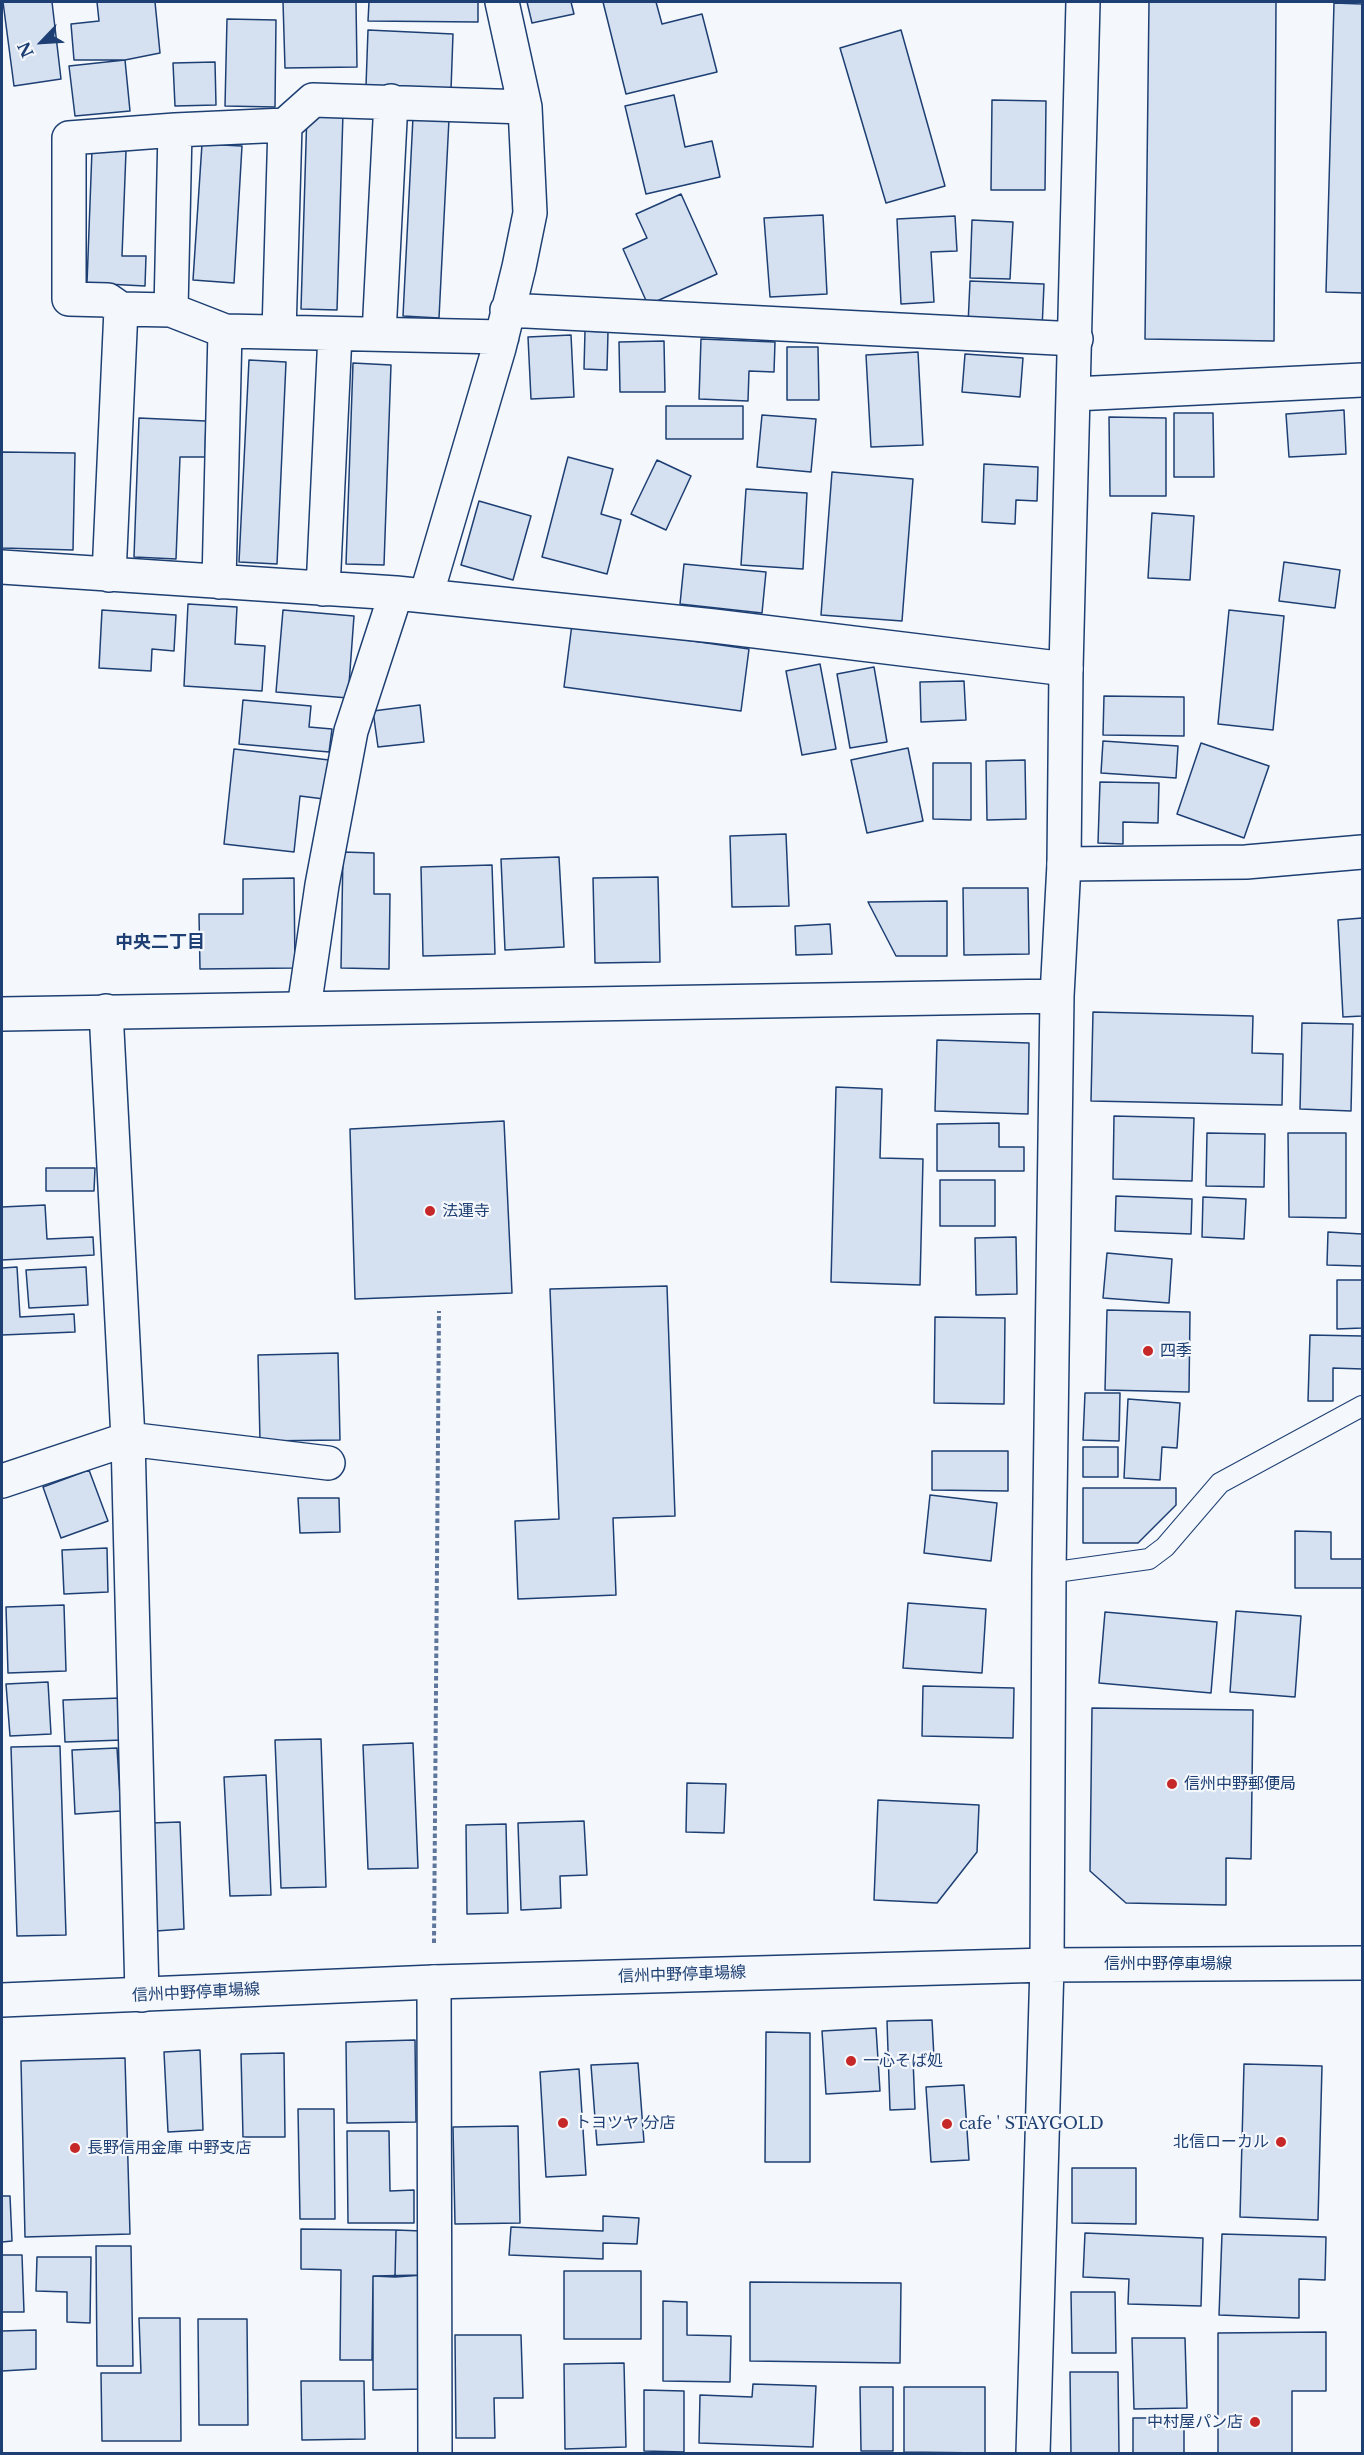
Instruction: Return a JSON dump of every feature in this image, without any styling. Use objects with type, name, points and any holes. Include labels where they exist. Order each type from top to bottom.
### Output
[{"type":"street","points":[[304,1008],[322,885],[351,731],[411,595],[504,323],[530,213],[525,107],[502,2]]},
{"type":"street","points":[[1033,2454],[1047,1965],[1048,1573],[1057,996],[1064,864],[1066,669],[1083,2]]},
{"type":"street","points":[[525,107],[313,100],[285,125],[69,138],[69,299],[108,300],[122,309],[171,310],[225,331],[379,334],[504,323],[1076,339]]},
{"type":"street","points":[[379,334],[391,101]]},
{"type":"street","points":[[279,332],[285,125]]},
{"type":"street","points":[[171,310],[175,130]]},
{"type":"street","points":[[109,575],[122,309]]},
{"type":"street","points":[[219,582],[225,331]]},
{"type":"street","points":[[323,589],[334,334]]},
{"type":"street","points":[[1074,394],[1362,380]]},
{"type":"street","points":[[2,567],[411,595],[714,626],[1066,669]]},
{"type":"street","points":[[1064,864],[1246,862],[1362,852]]},
{"type":"street","points":[[2,1014],[1057,996]]},
{"type":"street","points":[[106,1011],[128,1439],[142,1995]]},
{"type":"street","points":[[2,1481],[128,1439],[328,1463]]},
{"type":"street","name":"信州中野停車場線","points":[[2,2000],[434,1982],[1047,1965],[1362,1963]]},
{"type":"street","points":[[434,1982],[435,2454]]},
{"type":"lane","points":[[1048,1573],[1149,1559],[1165,1547],[1220,1483],[1362,1406]]},
{"type":"path","points":[[434,1982],[439,1311]]},
{"type":"building","points":[[3,2],[52,2],[61,79],[14,86]]},
{"type":"building","points":[[97,2],[155,2],[160,53],[125,60],[74,60],[71,24],[99,21]]},
{"type":"building","points":[[283,2],[356,2],[357,67],[285,68]]},
{"type":"building","points":[[369,2],[478,2],[478,22],[368,21]]},
{"type":"building","points":[[527,2],[571,2],[574,14],[532,23]]},
{"type":"building","points":[[603,2],[656,2],[662,24],[702,14],[717,72],[626,94]]},
{"type":"building","points":[[1149,2],[1276,2],[1274,341],[1145,339]]},
{"type":"building","points":[[1334,3],[1362,4],[1362,293],[1326,292]]},
{"type":"building","points":[[227,19],[276,20],[275,107],[225,106]]},
{"type":"building","points":[[368,30],[453,34],[451,90],[366,86]]},
{"type":"building","points":[[901,30],[945,186],[886,203],[840,48]]},
{"type":"building","points":[[125,60],[130,111],[75,116],[69,66]]},
{"type":"building","points":[[215,62],[216,105],[175,106],[173,63]]},
{"type":"building","points":[[674,95],[685,147],[712,141],[720,177],[646,194],[625,106]]},
{"type":"building","points":[[992,100],[1046,101],[1045,190],[991,190]]},
{"type":"building","points":[[307,111],[343,113],[337,310],[301,309]]},
{"type":"building","points":[[413,117],[449,119],[439,318],[403,316]]},
{"type":"building","points":[[202,144],[242,146],[234,283],[193,280]]},
{"type":"building","points":[[92,150],[126,151],[122,256],[146,256],[145,286],[87,283]]},
{"type":"building","points":[[681,194],[717,274],[648,305],[623,249],[647,238],[636,214]]},
{"type":"building","points":[[823,215],[827,294],[770,297],[764,218]]},
{"type":"building","points":[[955,216],[957,251],[931,252],[934,302],[901,304],[897,219]]},
{"type":"building","points":[[972,220],[1013,222],[1010,279],[970,278]]},
{"type":"building","points":[[970,281],[1044,284],[1042,329],[968,325]]},
{"type":"building","points":[[585,331],[608,332],[607,370],[584,369]]},
{"type":"building","points":[[571,335],[574,397],[531,399],[528,337]]},
{"type":"building","points":[[701,339],[775,342],[774,372],[749,371],[748,401],[699,399]]},
{"type":"building","points":[[664,341],[665,392],[620,392],[619,342]]},
{"type":"building","points":[[787,347],[818,347],[819,400],[787,400]]},
{"type":"building","points":[[918,352],[923,445],[871,447],[866,355]]},
{"type":"building","points":[[965,354],[1023,358],[1020,397],[962,392]]},
{"type":"building","points":[[249,360],[286,362],[277,564],[239,562]]},
{"type":"building","points":[[353,363],[391,365],[384,565],[346,564]]},
{"type":"building","points":[[666,406],[743,406],[743,439],[666,439]]},
{"type":"building","points":[[1344,410],[1346,454],[1289,457],[1286,414]]},
{"type":"building","points":[[1174,413],[1213,413],[1214,477],[1174,477]]},
{"type":"building","points":[[762,415],[816,419],[811,472],[757,467]]},
{"type":"building","points":[[1109,417],[1166,418],[1166,496],[1110,496]]},
{"type":"building","points":[[139,418],[206,421],[205,457],[180,457],[176,559],[134,557]]},
{"type":"building","points":[[2,452],[75,453],[73,550],[2,548]]},
{"type":"building","points":[[568,457],[613,469],[601,514],[621,520],[607,574],[542,557]]},
{"type":"building","points":[[657,460],[691,476],[666,530],[631,514]]},
{"type":"building","points":[[984,464],[1038,467],[1037,501],[1016,500],[1015,524],[982,522]]},
{"type":"building","points":[[832,472],[913,479],[902,621],[821,615]]},
{"type":"building","points":[[746,489],[807,493],[803,569],[741,565]]},
{"type":"building","points":[[479,501],[531,516],[513,580],[461,565]]},
{"type":"building","points":[[1152,513],[1194,516],[1190,580],[1148,578]]},
{"type":"building","points":[[1284,562],[1340,570],[1335,608],[1279,601]]},
{"type":"building","points":[[684,564],[766,572],[762,613],[680,604]]},
{"type":"building","points":[[188,604],[237,607],[235,644],[265,646],[262,691],[184,686]]},
{"type":"building","points":[[102,610],[176,615],[174,651],[152,649],[151,671],[99,668]]},
{"type":"building","points":[[283,610],[354,616],[348,698],[276,692]]},
{"type":"building","points":[[1229,610],[1284,616],[1273,730],[1218,724]]},
{"type":"building","points":[[572,624],[749,649],[741,711],[564,687]]},
{"type":"building","points":[[820,664],[836,749],[802,755],[786,671]]},
{"type":"building","points":[[874,667],[887,742],[850,748],[837,674]]},
{"type":"building","points":[[964,681],[966,720],[921,722],[920,682]]},
{"type":"building","points":[[1104,696],[1184,697],[1184,736],[1103,735]]},
{"type":"building","points":[[243,700],[311,706],[309,727],[332,729],[329,752],[239,744]]},
{"type":"building","points":[[420,705],[424,742],[378,747],[373,711]]},
{"type":"building","points":[[1103,741],[1178,746],[1176,778],[1101,773]]},
{"type":"building","points":[[1201,743],[1269,766],[1244,838],[1177,814]]},
{"type":"building","points":[[908,748],[923,821],[867,833],[851,760]]},
{"type":"building","points":[[234,749],[329,760],[324,799],[300,796],[294,852],[224,844]]},
{"type":"building","points":[[1025,760],[1026,819],[987,820],[986,761]]},
{"type":"building","points":[[933,763],[971,763],[971,820],[933,819]]},
{"type":"building","points":[[1100,782],[1159,783],[1158,823],[1123,822],[1123,844],[1098,843]]},
{"type":"building","points":[[786,834],[789,906],[732,907],[730,836]]},
{"type":"building","points":[[343,852],[374,853],[374,894],[390,894],[389,969],[341,968]]},
{"type":"building","points":[[559,857],[564,947],[505,950],[501,859]]},
{"type":"building","points":[[492,865],[495,954],[423,956],[421,867]]},
{"type":"building","points":[[658,877],[660,962],[595,963],[593,878]]},
{"type":"building","points":[[294,878],[295,968],[200,969],[199,914],[243,914],[243,879]]},
{"type":"building","points":[[963,888],[1028,888],[1029,954],[964,955]]},
{"type":"building","points":[[947,901],[947,956],[896,956],[868,902]]},
{"type":"building","points":[[1362,918],[1362,1016],[1343,1017],[1338,920]]},
{"type":"building","points":[[830,924],[832,954],[796,955],[795,926]]},
{"type":"building","points":[[1093,1012],[1253,1016],[1252,1053],[1283,1054],[1282,1105],[1091,1101]]},
{"type":"building","points":[[1302,1023],[1353,1024],[1351,1111],[1300,1109]]},
{"type":"building","points":[[937,1040],[1029,1043],[1028,1114],[935,1111]]},
{"type":"building","points":[[836,1087],[882,1089],[880,1158],[923,1159],[920,1285],[831,1282]]},
{"type":"building","points":[[1114,1116],[1194,1118],[1192,1181],[1113,1179]]},
{"type":"building","name":"法運寺","points":[[504,1121],[512,1293],[355,1299],[350,1129]]},
{"type":"building","points":[[999,1123],[999,1147],[1024,1147],[1024,1171],[937,1171],[937,1124]]},
{"type":"building","points":[[1207,1133],[1265,1134],[1264,1187],[1206,1186]]},
{"type":"building","points":[[1288,1133],[1346,1133],[1346,1218],[1289,1217]]},
{"type":"building","points":[[46,1168],[95,1168],[94,1191],[46,1191]]},
{"type":"building","points":[[940,1180],[995,1180],[995,1226],[940,1226]]},
{"type":"building","points":[[1116,1196],[1192,1199],[1191,1234],[1115,1231]]},
{"type":"building","points":[[1203,1197],[1246,1199],[1244,1239],[1202,1237]]},
{"type":"building","points":[[45,1205],[47,1239],[93,1237],[94,1255],[2,1260],[2,1207]]},
{"type":"building","points":[[1328,1232],[1362,1234],[1362,1266],[1327,1265]]},
{"type":"building","points":[[1016,1237],[1017,1294],[976,1295],[975,1238]]},
{"type":"building","points":[[1107,1253],[1172,1259],[1169,1303],[1103,1298]]},
{"type":"building","points":[[17,1267],[20,1317],[74,1314],[75,1332],[2,1335],[2,1268]]},
{"type":"building","points":[[86,1267],[88,1305],[29,1308],[26,1270]]},
{"type":"building","points":[[1337,1280],[1362,1280],[1362,1328],[1337,1329]]},
{"type":"building","points":[[667,1286],[675,1516],[613,1518],[616,1595],[518,1599],[515,1521],[559,1519],[550,1289]]},
{"type":"building","name":"四季","points":[[1107,1310],[1190,1312],[1189,1392],[1105,1390]]},
{"type":"building","points":[[935,1317],[1005,1318],[1004,1404],[934,1403]]},
{"type":"building","points":[[1310,1335],[1362,1336],[1362,1369],[1333,1368],[1333,1401],[1308,1401]]},
{"type":"building","points":[[338,1353],[340,1440],[260,1441],[258,1355]]},
{"type":"building","points":[[1085,1393],[1120,1393],[1119,1441],[1083,1440]]},
{"type":"building","points":[[1128,1399],[1180,1403],[1177,1448],[1162,1447],[1160,1480],[1124,1478]]},
{"type":"building","points":[[1083,1447],[1118,1447],[1118,1477],[1083,1477]]},
{"type":"building","points":[[932,1451],[1008,1451],[1008,1491],[932,1490]]},
{"type":"building","points":[[89,1470],[108,1521],[61,1538],[43,1487]]},
{"type":"building","points":[[1083,1488],[1176,1488],[1176,1505],[1138,1543],[1083,1543]]},
{"type":"building","points":[[930,1495],[997,1503],[991,1561],[924,1553]]},
{"type":"building","points":[[298,1498],[339,1498],[340,1532],[300,1533]]},
{"type":"building","points":[[1295,1531],[1331,1532],[1331,1559],[1362,1559],[1362,1588],[1295,1588]]},
{"type":"building","points":[[107,1548],[108,1592],[64,1594],[62,1550]]},
{"type":"building","points":[[908,1603],[986,1609],[982,1673],[903,1668]]},
{"type":"building","points":[[64,1605],[66,1671],[8,1673],[6,1607]]},
{"type":"building","points":[[1236,1611],[1301,1616],[1295,1697],[1230,1692]]},
{"type":"building","points":[[1105,1612],[1217,1622],[1211,1693],[1099,1683]]},
{"type":"building","points":[[48,1682],[51,1734],[10,1736],[6,1684]]},
{"type":"building","points":[[923,1686],[1014,1688],[1013,1738],[922,1736]]},
{"type":"building","points":[[121,1698],[123,1740],[65,1742],[63,1700]]},
{"type":"building","name":"信州中野郵便局","points":[[1092,1708],[1253,1710],[1251,1859],[1226,1858],[1226,1905],[1126,1903],[1090,1871]]},
{"type":"building","points":[[321,1739],[326,1887],[281,1888],[275,1740]]},
{"type":"building","points":[[413,1743],[418,1868],[368,1869],[363,1745]]},
{"type":"building","points":[[60,1746],[66,1935],[17,1936],[11,1747]]},
{"type":"building","points":[[117,1748],[121,1811],[75,1814],[72,1750]]},
{"type":"building","points":[[266,1775],[271,1895],[230,1896],[224,1777]]},
{"type":"building","points":[[687,1783],[726,1784],[724,1833],[686,1832]]},
{"type":"building","points":[[878,1800],[979,1805],[977,1852],[937,1903],[874,1900]]},
{"type":"building","points":[[584,1821],[587,1875],[560,1876],[561,1908],[521,1910],[518,1823]]},
{"type":"building","points":[[180,1822],[184,1929],[156,1931],[151,1823]]},
{"type":"building","points":[[506,1824],[508,1913],[467,1914],[466,1825]]},
{"type":"building","points":[[932,2020],[934,2058],[913,2059],[915,2109],[890,2110],[887,2021]]},
{"type":"building","name":"一心そば処","points":[[876,2028],[880,2091],[826,2094],[822,2031]]},
{"type":"building","points":[[766,2032],[810,2033],[810,2162],[765,2162]]},
{"type":"building","points":[[415,2040],[416,2122],[347,2123],[346,2042]]},
{"type":"building","points":[[200,2050],[203,2130],[168,2132],[164,2052]]},
{"type":"building","points":[[284,2053],[285,2137],[243,2137],[241,2054]]},
{"type":"building","name":"長野信用金庫 中野支店","points":[[125,2058],[130,2234],[25,2237],[21,2061]]},
{"type":"building","points":[[638,2063],[644,2142],[597,2145],[591,2065]]},
{"type":"building","name":"北信ローカル","points":[[1244,2064],[1322,2066],[1318,2220],[1240,2217]]},
{"type":"building","name":"トヨツヤ 分店","points":[[579,2069],[586,2175],[546,2177],[540,2072]]},
{"type":"building","name":"cafe ' STAYGOLD","points":[[964,2085],[969,2160],[931,2162],[926,2087]]},
{"type":"building","points":[[298,2109],[334,2109],[335,2219],[300,2219]]},
{"type":"building","points":[[518,2126],[520,2223],[455,2224],[453,2127]]},
{"type":"building","points":[[347,2131],[389,2131],[390,2191],[414,2190],[414,2223],[348,2223]]},
{"type":"building","points":[[1072,2168],[1136,2168],[1136,2224],[1072,2223]]},
{"type":"building","points":[[2,2196],[10,2196],[12,2241],[2,2242]]},
{"type":"building","points":[[603,2216],[639,2218],[637,2244],[603,2243],[603,2259],[509,2255],[511,2227],[603,2231]]},
{"type":"building","points":[[301,2229],[396,2230],[395,2277],[373,2276],[372,2360],[340,2360],[341,2270],[301,2269]]},
{"type":"building","points":[[396,2230],[422,2231],[423,2275],[395,2277]]},
{"type":"building","points":[[1085,2233],[1203,2238],[1201,2306],[1128,2304],[1129,2279],[1083,2277]]},
{"type":"building","points":[[1222,2234],[1326,2237],[1325,2280],[1299,2279],[1299,2318],[1219,2315]]},
{"type":"building","points":[[96,2246],[131,2246],[133,2366],[97,2366]]},
{"type":"building","points":[[2,2255],[22,2255],[24,2312],[2,2312]]},
{"type":"building","points":[[37,2257],[91,2257],[90,2323],[67,2322],[67,2292],[36,2291]]},
{"type":"building","points":[[564,2271],[641,2271],[641,2339],[564,2339]]},
{"type":"building","points":[[423,2275],[424,2389],[373,2390],[373,2276]]},
{"type":"building","points":[[750,2282],[901,2283],[900,2363],[750,2361]]},
{"type":"building","points":[[1071,2292],[1115,2292],[1116,2353],[1072,2353]]},
{"type":"building","points":[[663,2301],[687,2302],[687,2335],[731,2336],[730,2382],[663,2381]]},
{"type":"building","points":[[139,2318],[180,2318],[181,2441],[102,2441],[101,2373],[141,2373]]},
{"type":"building","points":[[198,2319],[247,2319],[248,2425],[199,2425]]},
{"type":"building","points":[[36,2330],[36,2369],[2,2371],[2,2331]]},
{"type":"building","name":"中村屋パン店","points":[[1326,2332],[1326,2391],[1292,2391],[1292,2454],[1218,2454],[1218,2333]]},
{"type":"building","points":[[455,2335],[521,2335],[523,2398],[494,2398],[495,2438],[456,2438]]},
{"type":"building","points":[[1132,2338],[1185,2338],[1187,2408],[1134,2409]]},
{"type":"building","points":[[624,2363],[626,2447],[565,2449],[564,2364]]},
{"type":"building","points":[[1070,2372],[1118,2372],[1119,2453],[1071,2454]]},
{"type":"building","points":[[301,2381],[364,2381],[365,2439],[302,2440]]},
{"type":"building","points":[[753,2384],[816,2386],[813,2447],[699,2443],[700,2395],[752,2397]]},
{"type":"building","points":[[860,2387],[893,2387],[893,2451],[861,2451]]},
{"type":"building","points":[[904,2387],[985,2387],[985,2453],[904,2452]]},
{"type":"building","points":[[644,2390],[684,2391],[684,2452],[644,2451]]},
{"type":"building","points":[[1133,2418],[1184,2418],[1184,2454],[1133,2454]]},
{"type":"place","name":"法運寺","points":[[430,1211]]},
{"type":"place","name":"四季","points":[[1148,1351]]},
{"type":"place","name":"信州中野郵便局","points":[[1172,1784]]},
{"type":"place","name":"一心そば処","points":[[851,2061]]},
{"type":"place","name":"トヨツヤ 分店","points":[[563,2123]]},
{"type":"place","name":"cafe ' STAYGOLD","points":[[947,2124]]},
{"type":"place","name":"北信ローカル","points":[[1281,2142]]},
{"type":"place","name":"長野信用金庫 中野支店","points":[[75,2148]]},
{"type":"place","name":"中村屋パン店","points":[[1255,2422]]},
{"type":"district","name":"中央二丁目","points":[[160,943]]}]
